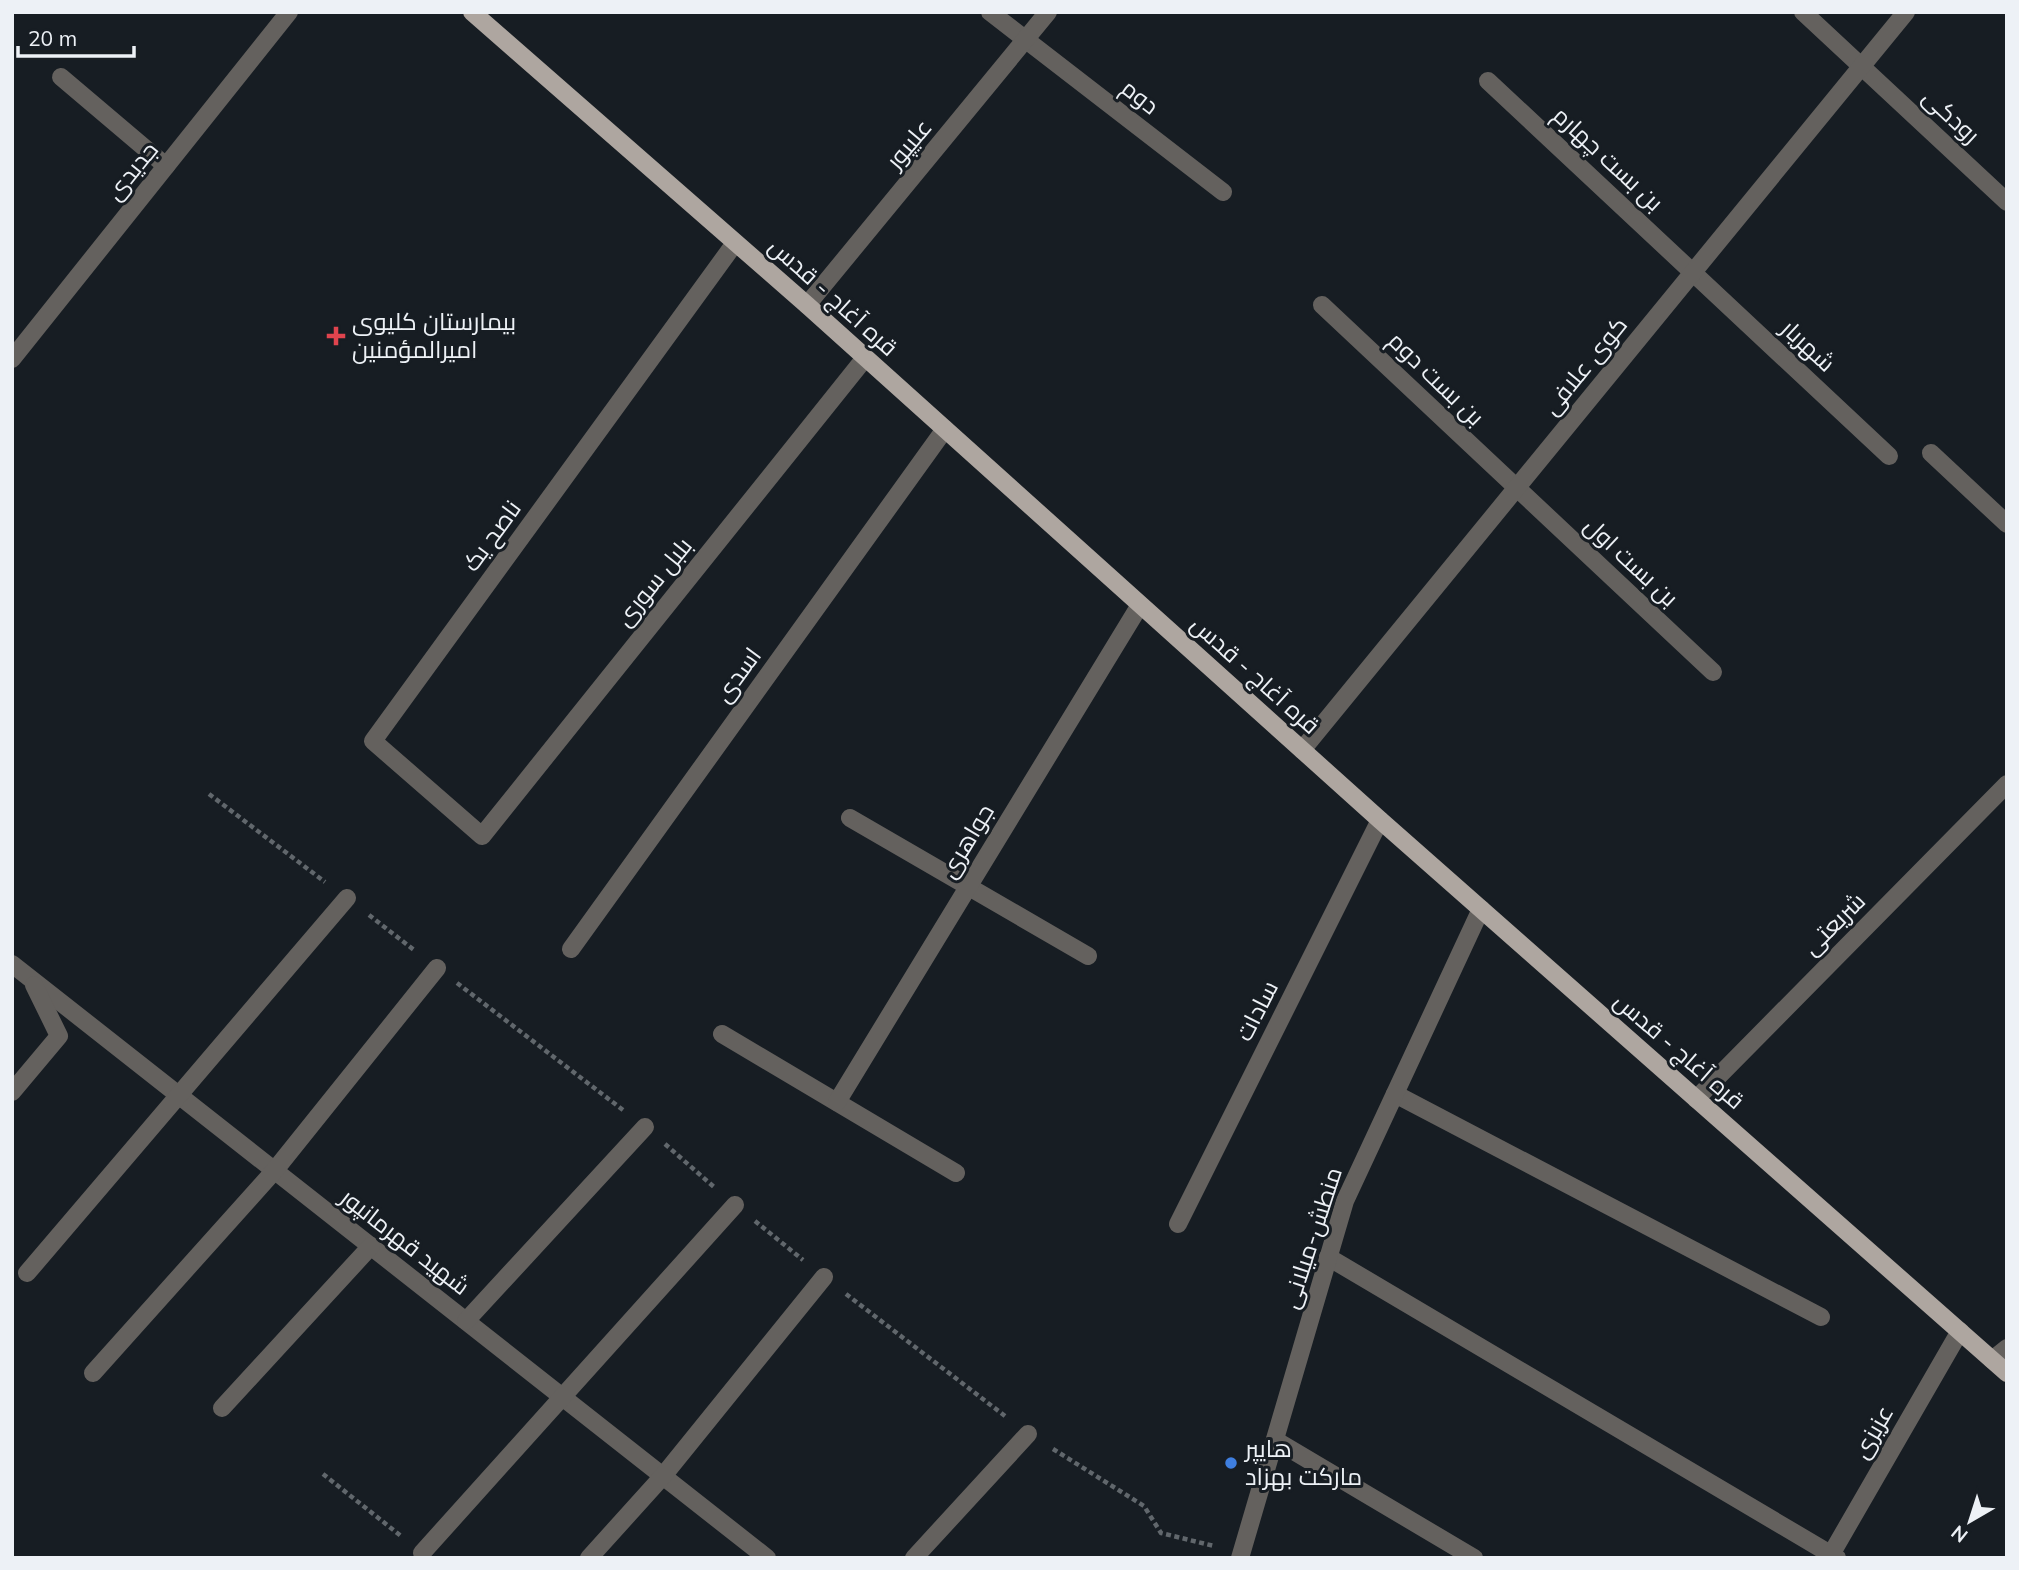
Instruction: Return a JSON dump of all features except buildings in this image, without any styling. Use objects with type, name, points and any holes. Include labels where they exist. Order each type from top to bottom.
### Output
[{"type":"main road","name":"قره آغاج - قدس","points":[[472,12],[807,305],[1380,820],[2007,1373]]},
{"type":"street","name":"جدیدی","points":[[12,359],[289,12]]},
{"type":"street","name":"دوم","points":[[990,12],[1223,192]]},
{"type":"street","name":"علیپور","points":[[807,305],[1048,12]]},
{"type":"street","name":"رودکی","points":[[1803,12],[2007,202]]},
{"type":"street","name":"کوی علافی","points":[[1302,750],[1906,12]]},
{"type":"street","points":[[61,77],[166,166]]},
{"type":"street","name":"بن بست چهارم","points":[[1488,81],[1694,272]]},
{"type":"street","name":"ناصح یک","points":[[482,836],[373,741],[735,243]]},
{"type":"street","name":"شهریار","points":[[1694,272],[1889,456]]},
{"type":"street","name":"بن بست دوم","points":[[1322,305],[1516,489]]},
{"type":"street","name":"بلبل سوری","points":[[482,836],[864,358]]},
{"type":"street","name":"اسدی","points":[[571,949],[945,429]]},
{"type":"street","points":[[1931,453],[2007,524]]},
{"type":"street","name":"بن بست اول","points":[[1516,489],[1713,671]]},
{"type":"street","name":"جواهری","points":[[837,1102],[1140,605]]},
{"type":"street","name":"شریعتی","points":[[1696,1098],[2007,784]]},
{"type":"street","points":[[850,818],[1088,956]]},
{"type":"street","name":"سادات","points":[[1178,1224],[1380,820]]},
{"type":"street","points":[[27,1273],[346,898]]},
{"type":"street","name":"منطش-میلانی","points":[[1240,1558],[1345,1201],[1481,909]]},
{"type":"street","name":"شهید قهرمانپور","points":[[12,964],[663,1476],[754,1554]]},
{"type":"street","points":[[93,1373],[275,1170],[437,968]]},
{"type":"street","points":[[12,1093],[59,1036],[32,979]]},
{"type":"street","points":[[722,1034],[956,1173]]},
{"type":"street","points":[[1395,1094],[1821,1317]]},
{"type":"street","points":[[466,1321],[645,1127]]},
{"type":"street","points":[[422,1553],[735,1205]]},
{"type":"street","points":[[222,1408],[371,1246]]},
{"type":"street","points":[[1328,1257],[1832,1557]]},
{"type":"street","points":[[589,1558],[663,1476],[824,1277]]},
{"type":"street","name":"عزیزی","points":[[1832,1557],[1959,1331]]},
{"type":"street","points":[[1992,1360],[2007,1348]]},
{"type":"street","points":[[914,1558],[1028,1434]]},
{"type":"street","points":[[1275,1440],[1474,1558]]},
{"type":"path","points":[[323,1474],[422,1553]]},
{"type":"place","name":"بیمارستان کلیوی امیرالمؤمنین","points":[[336,336]]},
{"type":"place","name":"هایپر مارکت بهزاد","points":[[1231,1463]]}]
